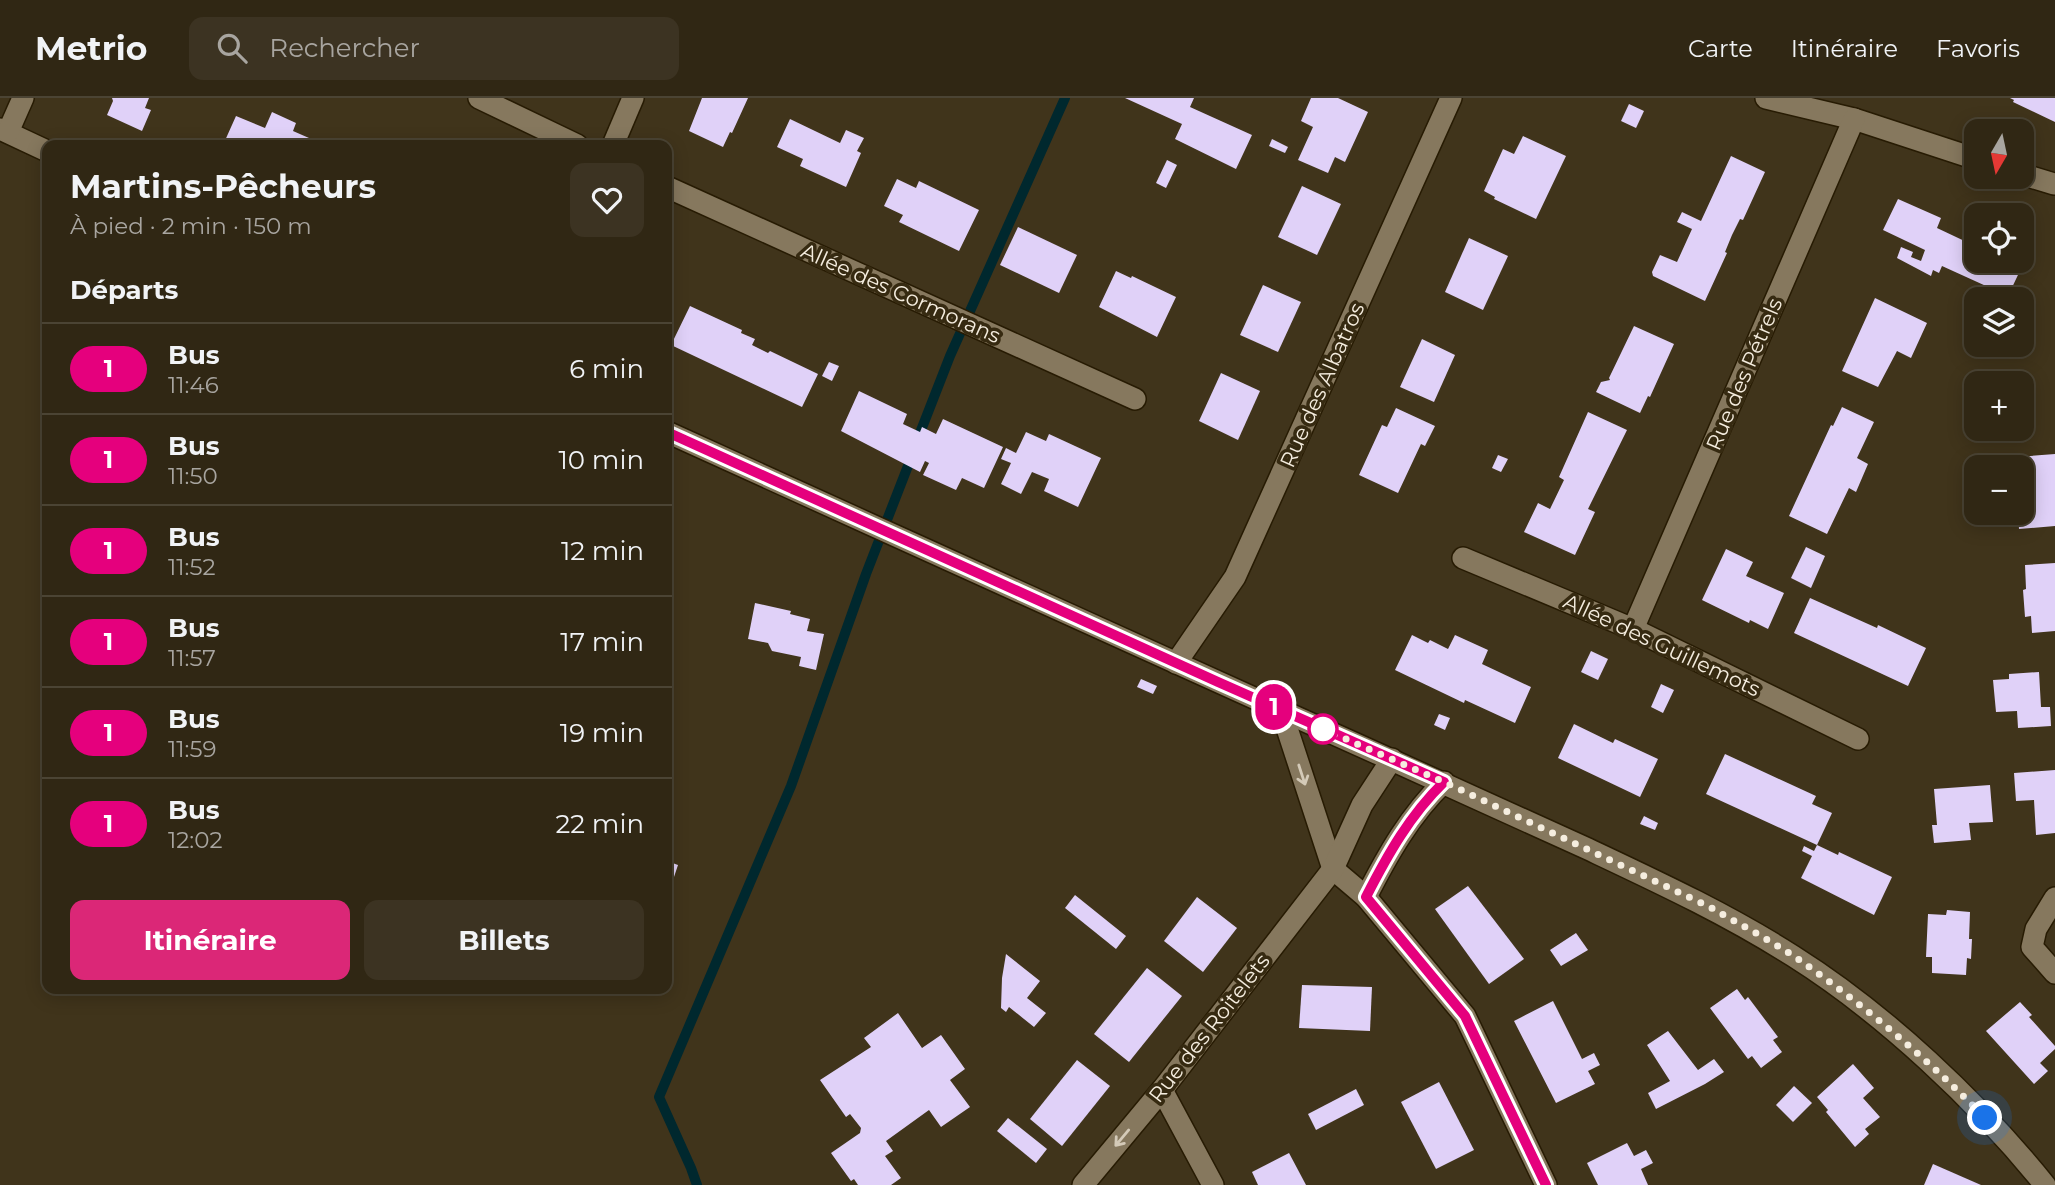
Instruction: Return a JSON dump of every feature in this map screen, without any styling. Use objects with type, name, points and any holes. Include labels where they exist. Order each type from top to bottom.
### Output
[{"type":"street","points":[[23,98],[4,131],[42,148]]},
{"type":"street","points":[[479,98],[567,140]]},
{"type":"street","points":[[615,140],[634,98]]},
{"type":"street","name":"Rue des Albatros","points":[[1176,663],[1236,577],[1451,98]]},
{"type":"street","points":[[1766,98],[1854,119],[1964,155]]},
{"type":"street","name":"Rue des Pétrels","points":[[1633,629],[1854,119]]},
{"type":"street","points":[[2034,178],[2054,184]]},
{"type":"street","name":"Allée des Cormorans","points":[[672,189],[1135,399]]},
{"type":"street","points":[[672,434],[1444,782],[1710,907],[1795,957],[1870,1011],[1947,1079],[2023,1157],[2045,1185]]},
{"type":"street","name":"Allée des Guillemots","points":[[1463,558],[1633,629],[1858,738]]},
{"type":"street","points":[[1281,710],[1333,869],[1366,897],[1465,1016],[1546,1185]]},
{"type":"street","name":"Rue des Roitelets","points":[[1083,1185],[1162,1090],[1333,869],[1362,805],[1392,759]]},
{"type":"street","points":[[1366,897],[1394,843],[1427,798],[1444,782]]},
{"type":"street","points":[[2055,898],[2036,929],[2032,947],[2055,973]]},
{"type":"street","points":[[1162,1090],[1213,1185]]},
{"type":"building","points":[[112,98],[149,98],[145,108],[151,110],[142,131],[107,115]]},
{"type":"building","points":[[702,98],[748,98],[723,147],[689,131]]},
{"type":"building","points":[[1125,98],[1194,98],[1190,107],[1252,135],[1236,169],[1175,139],[1182,124]]},
{"type":"building","points":[[1311,98],[1338,98],[1368,112],[1345,162],[1335,157],[1328,173],[1298,160],[1313,127],[1301,121]]},
{"type":"building","points":[[2010,98],[2055,98],[2055,122],[2013,102]]},
{"type":"building","points":[[1629,104],[1644,111],[1636,128],[1621,121]]},
{"type":"building","points":[[272,112],[296,123],[293,131],[314,140],[225,140],[236,116],[265,128]]},
{"type":"building","points":[[790,119],[840,143],[846,130],[864,138],[857,151],[861,153],[846,187],[800,166],[803,159],[777,147]]},
{"type":"building","points":[[1523,136],[1566,156],[1536,219],[1494,199],[1495,197],[1484,191],[1503,149],[1514,154]]},
{"type":"building","points":[[1272,139],[1288,147],[1285,153],[1269,146]]},
{"type":"building","points":[[1731,156],[1765,172],[1743,220],[1740,219],[1732,235],[1725,252],[1727,253],[1705,301],[1653,276],[1652,272],[1660,255],[1677,262],[1692,229],[1677,222],[1682,212],[1701,221]]},
{"type":"building","points":[[1167,160],[1177,165],[1166,188],[1156,183]]},
{"type":"building","points":[[897,179],[916,188],[919,181],[979,210],[959,251],[899,222],[903,215],[884,206]]},
{"type":"building","points":[[1302,186],[1341,204],[1317,255],[1278,237]]},
{"type":"building","points":[[1898,199],[1941,218],[1937,228],[1964,241],[1964,273],[2019,273],[2012,287],[1988,287],[1942,266],[1939,273],[1933,270],[1931,276],[1897,258],[1901,247],[1913,252],[1911,257],[1921,261],[1925,250],[1883,230]]},
{"type":"building","points":[[1018,227],[1077,255],[1059,293],[1000,265]]},
{"type":"building","points":[[1469,238],[1508,256],[1483,310],[1445,292]]},
{"type":"building","points":[[1116,271],[1176,297],[1157,337],[1099,307]]},
{"type":"building","points":[[1263,285],[1301,302],[1278,352],[1240,335]]},
{"type":"building","points":[[1875,298],[1927,323],[1911,358],[1897,351],[1878,387],[1842,371]]},
{"type":"building","points":[[690,306],[742,330],[741,333],[755,339],[752,345],[818,374],[802,407],[672,345]]},
{"type":"building","points":[[1634,326],[1674,344],[1640,413],[1596,392],[1601,382],[1610,380]]},
{"type":"building","points":[[1422,339],[1455,355],[1434,402],[1400,387]]},
{"type":"building","points":[[829,362],[839,366],[832,381],[822,376]]},
{"type":"building","points":[[1221,373],[1260,391],[1238,440],[1199,421]]},
{"type":"building","points":[[859,391],[907,414],[903,424],[920,432],[922,427],[936,434],[943,419],[1003,447],[984,488],[962,478],[956,490],[923,475],[929,463],[925,461],[920,472],[841,431]]},
{"type":"building","points":[[1842,407],[1874,422],[1857,458],[1868,464],[1856,492],[1849,488],[1827,534],[1789,516]]},
{"type":"building","points":[[1396,408],[1435,426],[1425,446],[1421,444],[1398,493],[1359,475],[1382,425],[1387,427]]},
{"type":"building","points":[[1588,412],[1627,430],[1588,509],[1595,512],[1575,555],[1524,532],[1538,503],[1550,509],[1564,480],[1559,477]]},
{"type":"building","points":[[1026,432],[1046,441],[1049,434],[1101,458],[1078,507],[1044,491],[1049,479],[1032,472],[1021,494],[1001,484],[1011,463],[1001,459],[1006,448],[1016,453]]},
{"type":"building","points":[[2055,454],[2055,526],[2019,529],[2019,525],[2034,525],[2034,456]]},
{"type":"building","points":[[1498,455],[1508,459],[1501,472],[1492,468]]},
{"type":"building","points":[[1806,547],[1825,556],[1811,588],[1791,578]]},
{"type":"building","points":[[1726,549],[1753,562],[1746,576],[1784,593],[1768,629],[1750,620],[1749,623],[1702,600]]},
{"type":"building","points":[[2055,563],[2055,631],[2032,633],[2031,616],[2025,617],[2025,565]]},
{"type":"building","points":[[1810,598],[1877,628],[1878,625],[1926,648],[1908,686],[1794,633]]},
{"type":"building","points":[[755,603],[791,611],[790,614],[810,619],[807,631],[824,634],[816,670],[799,666],[801,657],[772,651],[768,643],[748,639]]},
{"type":"building","points":[[1412,635],[1448,649],[1455,635],[1488,650],[1482,664],[1531,687],[1515,723],[1465,700],[1464,703],[1395,670]]},
{"type":"building","points":[[1591,651],[1608,659],[1598,680],[1581,672]]},
{"type":"building","points":[[2039,672],[2041,707],[2050,707],[2051,726],[2018,728],[2017,711],[1996,712],[1993,680],[2009,679],[2009,674]]},
{"type":"building","points":[[1141,679],[1157,686],[1153,694],[1137,687]]},
{"type":"building","points":[[1661,684],[1674,690],[1663,713],[1651,707]]},
{"type":"building","points":[[1439,714],[1450,718],[1445,730],[1434,725]]},
{"type":"building","points":[[1574,724],[1613,743],[1615,739],[1658,759],[1640,797],[1558,758]]},
{"type":"building","points":[[1725,754],[1816,796],[1812,804],[1832,813],[1817,845],[1706,794]]},
{"type":"building","points":[[2055,770],[2055,833],[2036,835],[2034,800],[2016,801],[2014,773]]},
{"type":"building","points":[[1990,785],[1993,822],[1969,823],[1971,840],[1934,843],[1932,825],[1937,825],[1934,789]]},
{"type":"building","points":[[1644,816],[1658,823],[1655,830],[1640,824]]},
{"type":"building","points":[[1817,845],[1838,855],[1839,852],[1892,877],[1874,915],[1801,878],[1812,856],[1802,851],[1804,846],[1814,851]]},
{"type":"building","points":[[672,863],[678,865],[672,883]]},
{"type":"building","points":[[1468,886],[1524,959],[1489,984],[1435,909]]},
{"type":"building","points":[[1075,895],[1126,936],[1116,949],[1065,908]]},
{"type":"building","points":[[1197,897],[1237,928],[1203,972],[1164,941]]},
{"type":"building","points":[[1947,910],[1970,912],[1971,959],[1967,958],[1966,975],[1932,973],[1932,957],[1926,957],[1928,914],[1946,915]]},
{"type":"building","points":[[1576,933],[1588,950],[1561,966],[1550,950]]},
{"type":"building","points":[[1006,954],[1040,981],[1027,998],[1046,1013],[1034,1027],[1009,1007],[1006,1012],[1001,1008]]},
{"type":"building","points":[[1147,968],[1182,996],[1129,1062],[1094,1034]]},
{"type":"building","points":[[1302,985],[1372,987],[1370,1031],[1299,1028]]},
{"type":"building","points":[[1737,989],[1745,1000],[1748,997],[1778,1037],[1773,1040],[1782,1052],[1761,1068],[1752,1056],[1748,1059],[1710,1008]]},
{"type":"building","points":[[1553,1001],[1582,1059],[1594,1053],[1600,1065],[1588,1071],[1595,1084],[1556,1103],[1514,1021]]},
{"type":"building","points":[[2020,1002],[2032,1015],[2029,1017],[2055,1046],[2040,1063],[2048,1071],[2034,1084],[1986,1031]]},
{"type":"building","points":[[898,1013],[922,1048],[941,1035],[965,1069],[950,1080],[970,1107],[941,1127],[929,1110],[886,1141],[893,1151],[885,1156],[901,1178],[891,1185],[858,1185],[854,1179],[851,1181],[831,1153],[860,1133],[861,1128],[850,1114],[846,1117],[820,1080],[871,1047],[864,1038]]},
{"type":"building","points":[[1668,1031],[1698,1070],[1714,1059],[1724,1072],[1656,1109],[1648,1093],[1670,1081],[1647,1045]]},
{"type":"building","points":[[1077,1060],[1110,1086],[1062,1146],[1030,1119]]},
{"type":"building","points":[[1853,1064],[1874,1088],[1863,1098],[1880,1117],[1865,1129],[1869,1134],[1855,1147],[1817,1097]]},
{"type":"building","points":[[1439,1082],[1474,1150],[1436,1169],[1401,1102]]},
{"type":"building","points":[[1794,1086],[1812,1103],[1793,1122],[1776,1105]]},
{"type":"building","points":[[1356,1089],[1364,1105],[1316,1130],[1308,1114]]},
{"type":"building","points":[[1008,1118],[1047,1149],[1036,1163],[997,1131]]},
{"type":"building","points":[[1627,1143],[1634,1156],[1646,1150],[1653,1163],[1641,1169],[1648,1185],[1598,1185],[1587,1163]]},
{"type":"building","points":[[1289,1153],[1306,1185],[1258,1185],[1252,1172]]},
{"type":"building","points":[[1933,1164],[1981,1185],[1924,1185]]},
{"type":"waterway","points":[[918,438],[950,356],[1065,98]]},
{"type":"waterway","points":[[697,1185],[659,1097],[791,786],[866,574],[913,453]]},
{"type":"bus line","name":"1","points":[[672,434],[1444,782],[1427,798],[1394,843],[1366,897],[1465,1016],[1546,1185]]},
{"type":"route","points":[[1323,729],[1444,782],[1731,919],[1795,957],[1870,1011],[1947,1079],[1985,1118]]}]
